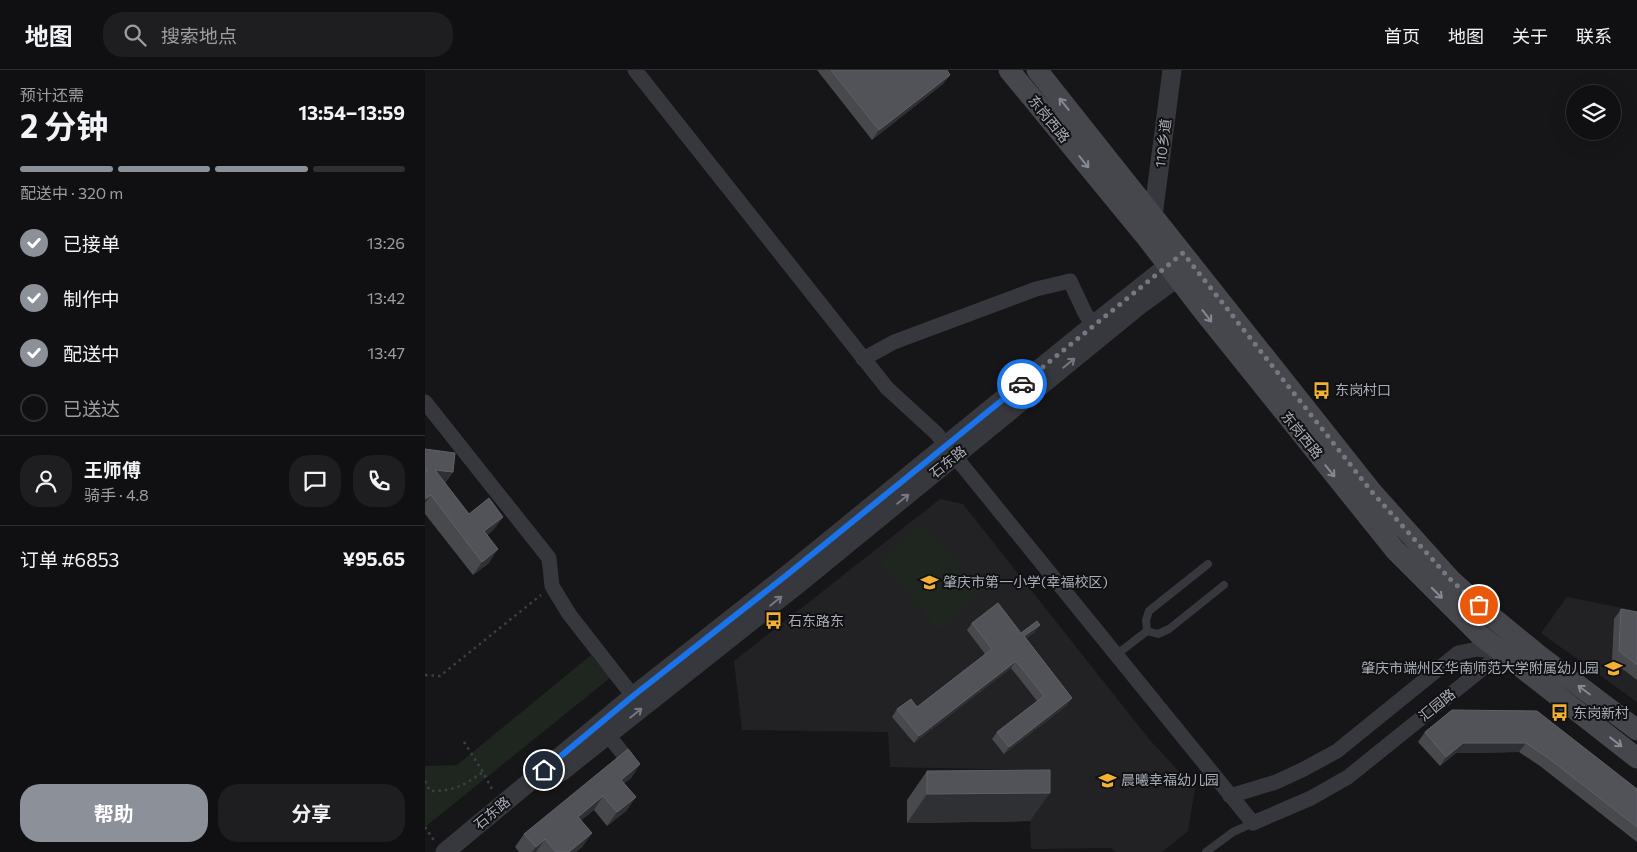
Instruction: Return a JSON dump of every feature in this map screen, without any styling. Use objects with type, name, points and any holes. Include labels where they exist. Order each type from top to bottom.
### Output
[{"type":"main road","name":"东岗西路","points":[[1009,70],[1180,266],[1372,492],[1451,580],[1529,647],[1637,730]]},
{"type":"main road","name":"东岗西路","points":[[1037,70],[1153,216],[1180,266],[1354,501],[1395,550],[1480,635],[1637,758]]},
{"type":"street","points":[[635,70],[863,359],[887,388],[936,433],[1253,823]]},
{"type":"street","name":"110乡道","points":[[1153,216],[1172,70]]},
{"type":"street","name":"石东路","points":[[460,852],[608,735],[951,451],[1093,325],[1180,266]]},
{"type":"street","name":"石东路","points":[[440,848],[500,806],[633,696],[788,574],[1141,304],[1180,266]]},
{"type":"street","points":[[863,359],[894,342],[1027,292],[1070,280],[1085,313],[1093,325]]},
{"type":"street","points":[[425,402],[549,558],[552,586],[569,614],[633,696]]},
{"type":"street","name":"汇园路","points":[[1230,796],[1276,782],[1337,751],[1458,653],[1477,649],[1502,653]]},
{"type":"street","name":"汇园路","points":[[1253,823],[1311,798],[1348,778],[1502,653]]},
{"type":"street","points":[[608,735],[628,760]]},
{"type":"lane","points":[[1147,631],[1145,620],[1149,612],[1208,564]]},
{"type":"lane","points":[[1147,631],[1158,634],[1169,629],[1224,585]]},
{"type":"lane","points":[[1116,656],[1147,631]]},
{"type":"lane","points":[[1206,852],[1233,832],[1253,823]]},
{"type":"path","points":[[425,675],[440,676],[552,586]]},
{"type":"path","points":[[464,742],[483,772],[500,806]]},
{"type":"path","points":[[425,795],[430,792],[453,790],[483,772]]},
{"type":"path","points":[[425,781],[430,792]]},
{"type":"path","points":[[425,827],[440,848]]},
{"type":"shaded area","name":"肇庆市第一小学(幸福校区)","points":[[940,499],[963,504],[1149,739],[1195,789],[1188,831],[1162,852],[1116,852],[1111,848],[1031,849],[1028,770],[890,767],[888,732],[742,730],[734,661]]},
{"type":"shaded area","points":[[923,523],[983,592],[939,630],[879,561]]},
{"type":"shaded area","name":"肇庆市端州区华南师范大学附属幼儿园","points":[[1567,597],[1637,611],[1637,702],[1541,633]]},
{"type":"shaded area","points":[[591,655],[610,678],[425,827],[425,766],[457,765]]},
{"type":"building","points":[[831,70],[947,70],[950,75],[879,130]]},
{"type":"building","points":[[425,449],[455,453],[453,472],[435,470],[469,514],[489,498],[503,517],[484,531],[498,549],[482,562],[431,495],[425,499],[425,472],[428,470],[425,470]]},
{"type":"building","points":[[998,603],[1021,633],[1037,621],[1040,625],[1024,636],[1072,698],[1009,747],[997,732],[1044,696],[1016,661],[919,736],[897,709],[911,699],[917,707],[992,649],[972,623]]},
{"type":"building","points":[[1621,609],[1637,612],[1637,665],[1619,651]]},
{"type":"building","points":[[1452,710],[1537,711],[1637,789],[1637,827],[1547,757],[1526,743],[1463,743],[1446,757],[1425,732]]},
{"type":"building","points":[[628,749],[640,764],[621,780],[636,797],[617,812],[603,796],[578,817],[592,833],[569,852],[556,852],[545,839],[536,847],[524,834]]},
{"type":"building","points":[[1050,770],[1050,793],[927,794],[927,771]]},
{"type":"way so far","points":[[1022,384],[1183,253],[1372,492],[1451,580],[1479,605]]},
{"type":"place","name":"东岗村口","points":[[1321,390]]},
{"type":"place","name":"肇庆市第一小学(幸福校区)","points":[[929,582]]},
{"type":"place","name":"石东路东","points":[[774,621]]},
{"type":"place","name":"肇庆市端州区华南师范大学附属幼儿园","points":[[1613,668]]},
{"type":"place","name":"东岗新村","points":[[1559,713]]},
{"type":"place","name":"晨曦幸福幼儿园","points":[[1107,780]]},
{"type":"route","points":[[544,770],[633,696],[788,574],[1022,384]]}]
